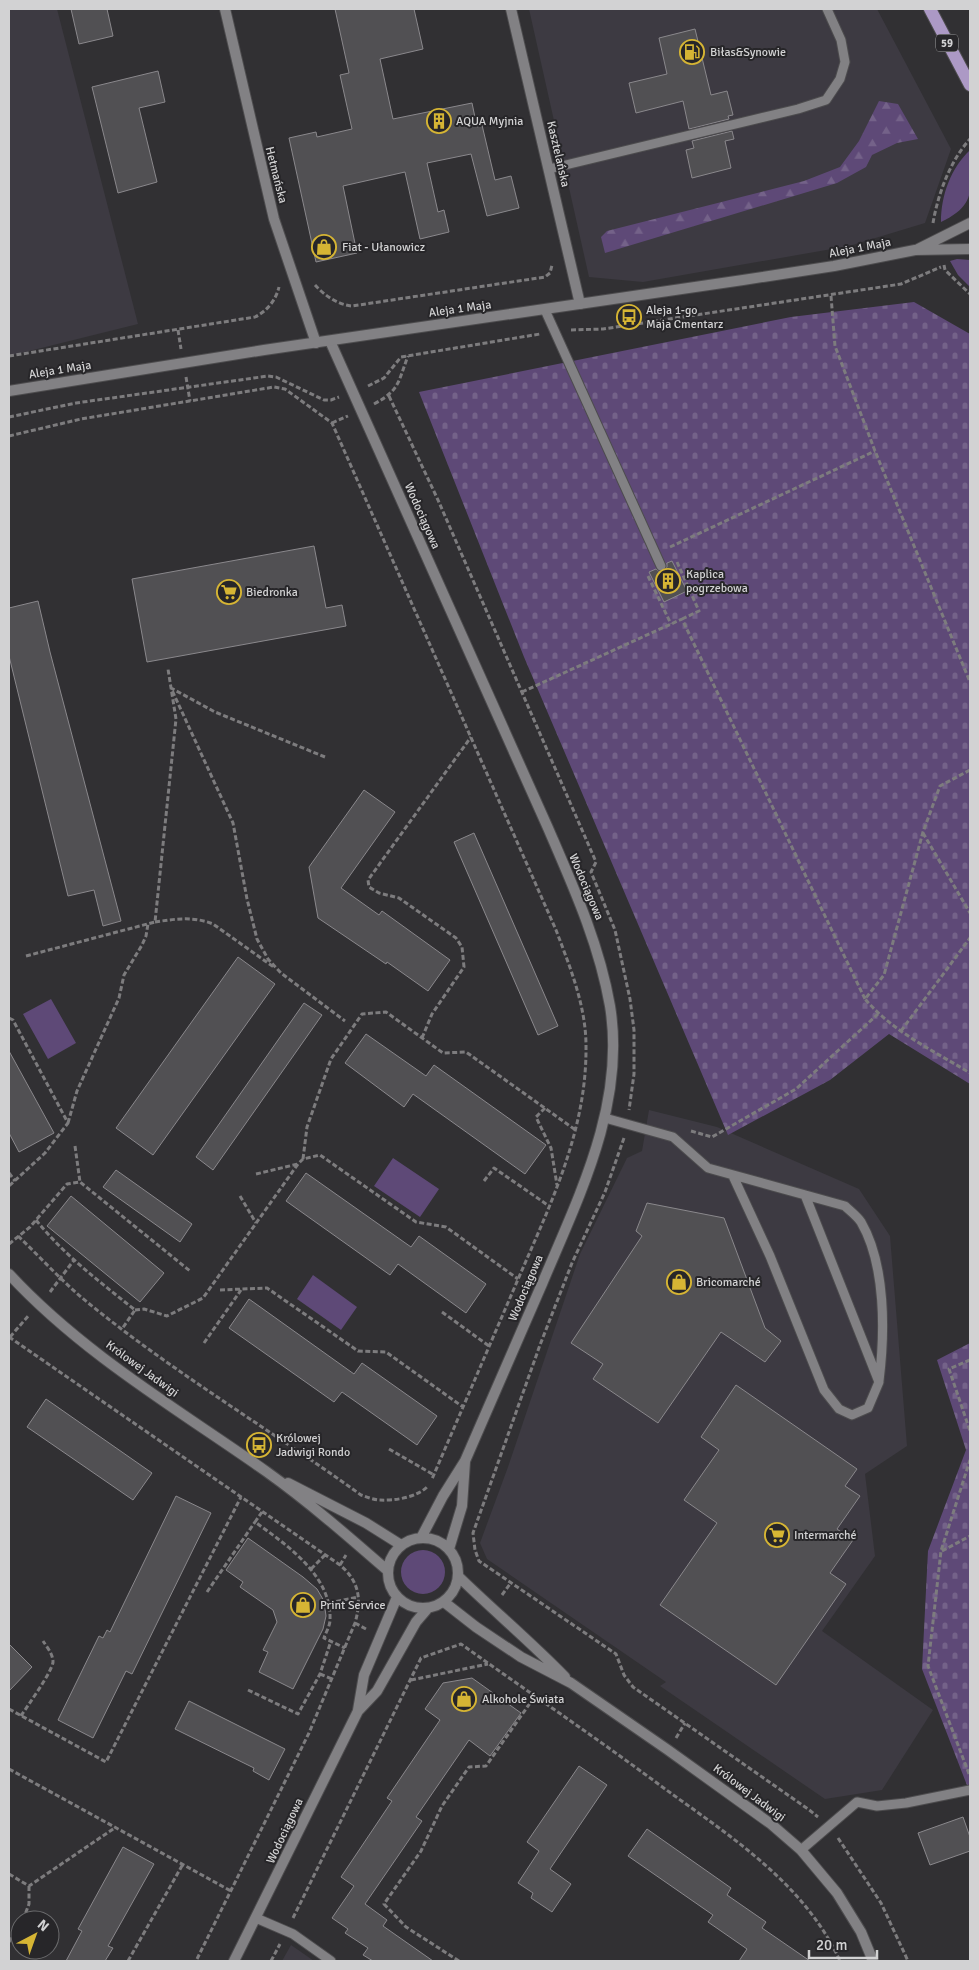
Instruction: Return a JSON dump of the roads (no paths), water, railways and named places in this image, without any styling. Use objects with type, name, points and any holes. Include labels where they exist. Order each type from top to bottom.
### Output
[{"type":"main road","name":"59","points":[[930,9],[967,80],[970,94]]},
{"type":"street","name":"Hetmańska","points":[[225,9],[274,219],[316,343]]},
{"type":"street","name":"Kasztelańska","points":[[511,9],[580,304]]},
{"type":"street","name":"Aleja 1 Maja","points":[[915,250],[970,223]]},
{"type":"street","name":"Aleja 1 Maja","points":[[9,391],[834,266],[915,250],[970,249]]},
{"type":"street","name":"Wodociągowa","points":[[330,341],[548,828],[594,937],[610,1007],[612,1046],[608,1100],[586,1182],[465,1461],[443,1496],[421,1538]]},
{"type":"street","name":"Królowej Jadwigi","points":[[9,1275],[38,1305],[105,1359],[270,1474],[388,1571]]},
{"type":"street","name":"Wodociągowa","points":[[449,1549],[462,1506],[465,1461]]},
{"type":"street","name":"Królowej Jadwigi","points":[[270,1474],[366,1523],[401,1545]]},
{"type":"street","points":[[421,1538],[436,1540],[449,1549],[455,1557],[459,1577],[451,1596],[444,1602],[428,1608],[411,1606],[397,1597],[388,1580],[388,1571],[394,1552],[408,1541],[421,1538]]},
{"type":"street","name":"Królowej Jadwigi","points":[[459,1577],[532,1644],[571,1683]]},
{"type":"street","name":"Wodociągowa","points":[[234,1961],[358,1711],[364,1676],[397,1597]]},
{"type":"street","name":"Królowej Jadwigi","points":[[444,1602],[476,1627],[521,1657],[571,1683],[668,1750],[763,1819],[801,1850],[837,1894],[861,1932],[873,1961]]},
{"type":"street","name":"Wodociągowa","points":[[358,1711],[377,1691],[416,1622],[428,1608]]},
{"type":"lane","points":[[549,169],[798,109],[826,100],[840,79],[845,62],[841,40],[827,9]]},
{"type":"lane","points":[[545,310],[661,566]]},
{"type":"lane","points":[[604,1118],[673,1137],[708,1168],[845,1206],[860,1221],[870,1244],[882,1295],[882,1356],[879,1382],[868,1408],[852,1415],[839,1409],[824,1390],[770,1256],[733,1176]]},
{"type":"lane","points":[[805,1195],[879,1382]]},
{"type":"lane","points":[[801,1850],[857,1802],[877,1806],[906,1803],[970,1790]]},
{"type":"lane","points":[[256,1918],[287,1931],[331,1961]]},
{"type":"place","name":"Biłas&Synowie","points":[[692,52]]},
{"type":"place","name":"AQUA Myjnia","points":[[439,121]]},
{"type":"place","name":"Fiat - Ułanowicz","points":[[324,247]]},
{"type":"place","name":"Aleja 1-go Maja Cmentarz","points":[[629,317]]},
{"type":"place","name":"Kaplica pogrzebowa","points":[[668,581]]},
{"type":"place","name":"Biedronka","points":[[229,592]]},
{"type":"place","name":"Bricomarché","points":[[679,1282]]},
{"type":"place","name":"Królowej Jadwigi Rondo","points":[[259,1445]]},
{"type":"place","name":"Intermarché","points":[[777,1535]]},
{"type":"place","name":"Print Service","points":[[303,1605]]},
{"type":"place","name":"Alkohole Świata","points":[[464,1699]]}]
